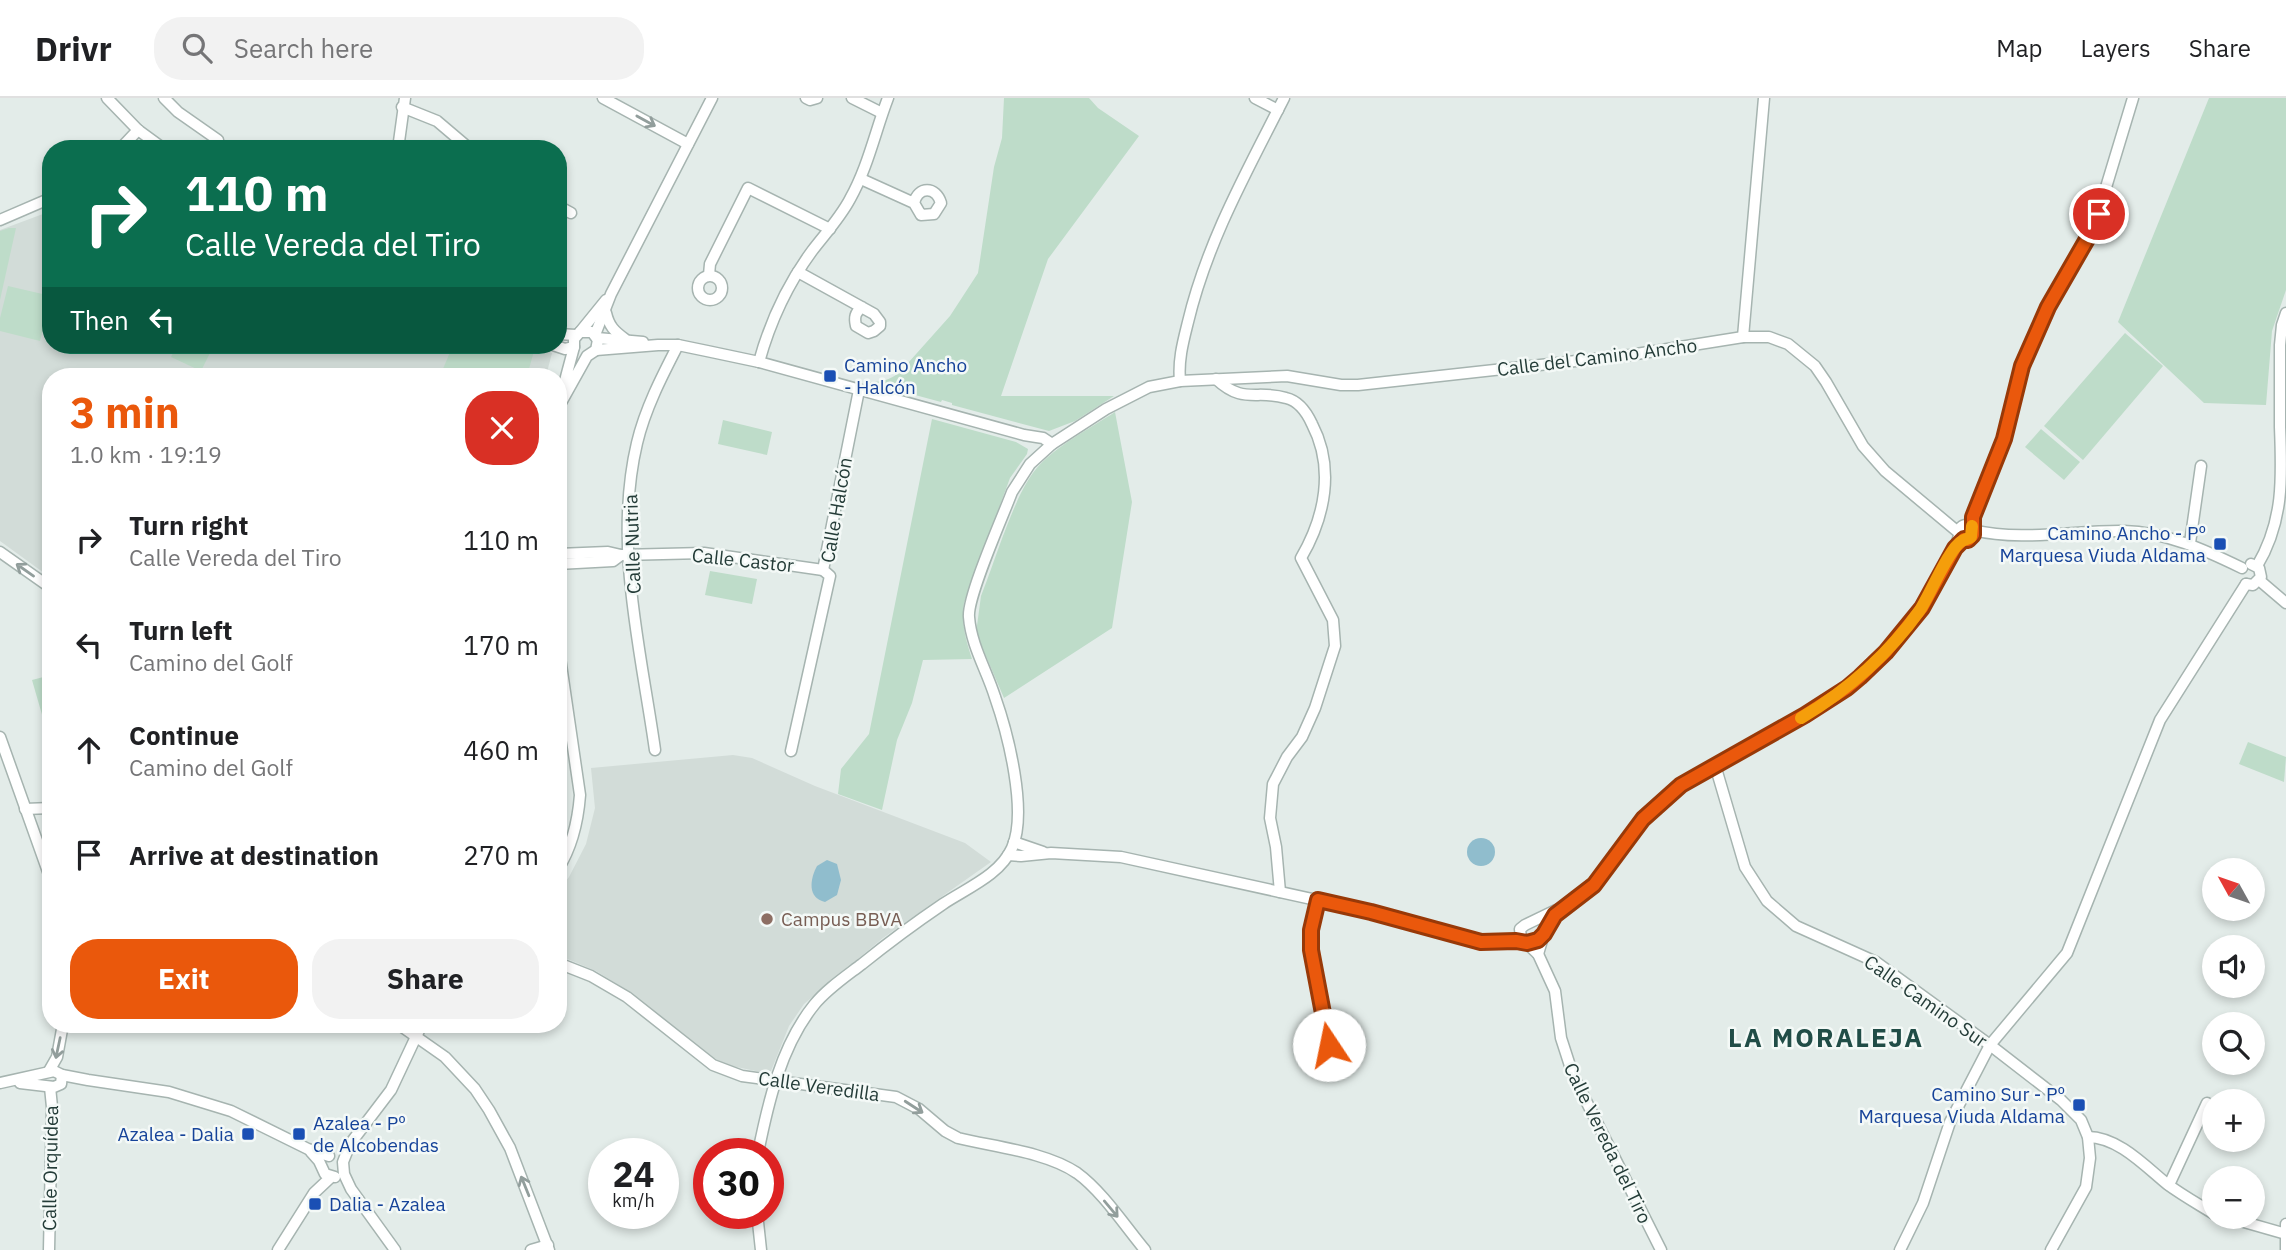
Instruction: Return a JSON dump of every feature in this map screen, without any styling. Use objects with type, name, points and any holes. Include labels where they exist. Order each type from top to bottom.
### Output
[{"type":"street","points":[[107,98],[152,140]]},
{"type":"street","points":[[164,98],[178,112],[218,140]]},
{"type":"street","points":[[603,98],[688,145]]},
{"type":"street","points":[[567,393],[592,353],[611,294],[712,98]]},
{"type":"street","points":[[806,98],[817,98]]},
{"type":"street","points":[[852,98],[882,113]]},
{"type":"street","points":[[759,362],[778,308],[798,272],[830,229],[861,178],[888,98]]},
{"type":"street","points":[[1255,98],[1278,110]]},
{"type":"street","points":[[1174,382],[1196,290],[1213,242],[1284,98]]},
{"type":"street","points":[[1743,337],[1764,98]]},
{"type":"street","points":[[1501,941],[1525,925],[1580,898],[1594,885],[1643,819],[1681,785],[1805,715],[1847,688],[1886,652],[1922,608],[1973,517],[2004,439],[2022,366],[2048,307],[2094,227],[2133,98]]},
{"type":"street","points":[[399,140],[404,102],[437,121],[459,140]]},
{"type":"street","points":[[129,140],[138,130]]},
{"type":"street","points":[[861,178],[914,203]]},
{"type":"street","points":[[709,275],[710,264],[748,188],[830,229]]},
{"type":"street","points":[[0,220],[42,202]]},
{"type":"street","points":[[567,211],[571,213]]},
{"type":"street","points":[[798,272],[862,307]]},
{"type":"street","points":[[567,374],[578,333],[611,294]]},
{"type":"street","points":[[606,312],[608,323],[625,339]]},
{"type":"street","points":[[2257,566],[2276,520],[2282,490],[2282,325],[2286,313]]},
{"type":"street","points":[[567,334],[589,331],[596,337],[658,345]]},
{"type":"street","name":"Calle del Camino Ancho","points":[[1008,855],[1014,842],[1018,814],[1012,758],[996,697],[971,635],[968,613],[1012,492],[1023,474],[1052,444],[1149,387],[1174,382],[1287,376],[1341,385],[1358,385],[1630,355],[1743,337],[1769,337],[1788,344],[1806,357],[1826,382],[1863,446],[1885,471],[1944,519],[1965,532]]},
{"type":"street","points":[[574,347],[577,352],[592,353],[678,345],[759,362],[1043,438],[1052,444]]},
{"type":"street","name":"Calle Nutria","points":[[655,750],[624,555],[628,494],[637,442],[658,386],[678,345]]},
{"type":"street","points":[[567,349],[574,347]]},
{"type":"street","points":[[1216,379],[1230,392],[1247,396],[1287,398],[1300,405],[1320,439],[1326,470],[1323,503],[1312,539],[1301,558],[1333,620],[1335,646],[1315,708],[1302,737],[1287,757],[1273,785],[1270,818],[1280,892]]},
{"type":"street","name":"Calle Halcón","points":[[791,751],[830,576],[823,570],[859,390]]},
{"type":"street","points":[[1024,435],[1041,453]]},
{"type":"street","points":[[2190,543],[2202,466]]},
{"type":"street","points":[[1965,532],[2058,535],[2125,531],[2190,543],[2242,568]]},
{"type":"street","points":[[0,552],[42,582]]},
{"type":"street","name":"Calle Castor","points":[[567,554],[704,553],[823,570]]},
{"type":"street","name":"Calle Castor","points":[[567,564],[613,561],[624,555]]},
{"type":"street","points":[[2249,564],[2257,566],[2261,574],[2259,580],[2253,585],[2246,584],[2241,579],[2242,568],[2249,564]]},
{"type":"street","points":[[2259,580],[2286,603]]},
{"type":"street","points":[[1900,1250],[1923,1203],[1950,1122],[1990,1045],[2067,953],[2160,720],[2246,584]]},
{"type":"street","points":[[567,706],[580,795],[579,813],[567,851]]},
{"type":"street","points":[[0,737],[42,855]]},
{"type":"street","name":"Calle Camino Sur","points":[[1715,765],[1745,867],[1767,901],[1796,926],[1875,962],[1990,1045],[2073,1112],[2081,1120],[2088,1137]]},
{"type":"street","points":[[25,809],[42,808]]},
{"type":"street","points":[[1014,842],[1051,853],[1121,857],[1371,912],[1476,941],[1533,942],[1544,934]]},
{"type":"street","points":[[762,1138],[777,1081],[797,1030],[824,995],[898,936],[995,871],[1008,855],[1051,853]]},
{"type":"street","points":[[1318,900],[1311,930],[1311,950],[1329,1045]]},
{"type":"street","points":[[1538,954],[1552,919],[1566,906]]},
{"type":"street","points":[[1535,921],[1544,925],[1544,934]]},
{"type":"street","name":"Calle Vereda del Tiro","points":[[1520,929],[1520,934],[1538,954],[1555,991],[1561,1038],[1573,1075],[1661,1250]]},
{"type":"street","name":"Calle Veredilla","points":[[567,967],[591,976],[627,997],[713,1065],[742,1076],[896,1097],[919,1109],[945,1131],[958,1138],[1064,1165],[1084,1179],[1145,1250]]},
{"type":"street","points":[[47,1079],[57,1057],[61,1033]]},
{"type":"street","points":[[410,1033],[430,1045],[455,1068],[489,1110],[510,1148],[549,1248],[531,1250]]},
{"type":"street","points":[[278,1250],[314,1193],[391,1090],[418,1033]]},
{"type":"street","points":[[4,1083],[47,1079],[57,1072],[62,1079]]},
{"type":"street","points":[[47,1079],[58,1087],[62,1079]]},
{"type":"street","name":"Calle Orquídea","points":[[47,1079],[52,1107],[48,1250]]},
{"type":"street","points":[[62,1079],[88,1080],[169,1092],[218,1107],[308,1149],[336,1166],[395,1250]]},
{"type":"street","points":[[2169,1185],[2202,1114]]},
{"type":"street","points":[[2052,1250],[2086,1187],[2090,1158],[2088,1137],[2115,1144],[2202,1206]]},
{"type":"street","points":[[308,1149],[325,1174],[336,1166]]},
{"type":"street","points":[[2286,1224],[2286,1250]]},
{"type":"street","points":[[2265,1228],[2286,1234]]},
{"type":"street","points":[[759,1229],[761,1250]]},
{"type":"shaded area","points":[[42,214],[42,354],[552,354],[548,368],[42,368],[42,571],[0,541],[0,230]]},
{"type":"shaded area","name":"Campus BBVA","points":[[733,755],[752,758],[815,786],[965,843],[991,862],[883,938],[804,1004],[789,1026],[771,1071],[765,1073],[727,1065],[709,1055],[625,989],[596,971],[567,959],[567,880],[586,844],[595,808],[591,768]]},
{"type":"green space","points":[[1004,98],[1089,98],[1098,108],[1139,136],[1048,259],[1001,396],[1114,396],[1075,421],[1049,431],[942,400],[941,402],[867,382],[885,380],[900,372],[950,316],[978,273],[994,167],[1002,138]]},
{"type":"green space","points":[[2209,98],[2286,98],[2286,290],[2272,331],[2266,405],[2204,403],[2118,322]]},
{"type":"green space","points":[[16,228],[0,300],[0,231]]},
{"type":"green space","points":[[8,286],[42,294],[40,341],[0,331],[0,318]]},
{"type":"green space","points":[[2125,333],[2163,366],[2083,460],[2044,426]]},
{"type":"green space","points":[[172,354],[210,354],[202,368],[195,368],[171,357]]},
{"type":"green space","points":[[449,354],[533,354],[529,368],[443,368]]},
{"type":"green space","points":[[1115,412],[1132,502],[1112,628],[1004,698],[976,633],[981,596],[1006,530],[1020,495],[1044,460]]},
{"type":"green space","points":[[932,419],[1016,442],[1028,449],[1010,478],[964,603],[964,625],[972,659],[923,660],[912,703],[897,740],[882,810],[838,794],[841,769],[869,734]]},
{"type":"green space","points":[[723,420],[772,432],[767,455],[718,444]]},
{"type":"green space","points":[[2041,429],[2080,462],[2064,480],[2025,447]]},
{"type":"green space","points":[[710,571],[757,579],[752,604],[705,595]]},
{"type":"green space","points":[[42,677],[42,715],[32,680]]},
{"type":"green space","points":[[2248,742],[2286,757],[2284,782],[2239,764]]},
{"type":"water","points":[[1481,838],[1491,842],[1495,852],[1491,862],[1481,866],[1471,862],[1467,852],[1471,842]]},
{"type":"water","points":[[827,860],[837,864],[841,880],[837,895],[825,902],[815,897],[812,882],[817,866]]},
{"type":"slow traffic","points":[[1801,718],[1847,688],[1886,652],[1922,608],[1955,548],[1964,539],[1971,537],[1972,526]]},
{"type":"place","name":"Camino Ancho - Halcón","points":[[830,376]]},
{"type":"place","name":"Camino Ancho - Pº Marquesa Viuda Aldama","points":[[2220,544]]},
{"type":"place","name":"Campus BBVA","points":[[767,919]]},
{"type":"place","name":"Camino Sur - Pº Marquesa Viuda Aldama","points":[[2079,1105]]},
{"type":"place","name":"Azalea - Dalia","points":[[248,1134]]},
{"type":"place","name":"Azalea - Pº de Alcobendas","points":[[299,1134]]},
{"type":"place","name":"Dalia - Azalea","points":[[315,1204]]},
{"type":"district","name":"LA MORALEJA","points":[[1826,1038]]},
{"type":"route","points":[[1329,1045],[1311,950],[1311,930],[1318,900],[1476,941],[1527,943],[1538,940],[1543,937],[1555,915],[1594,885],[1656,805],[1681,785],[1826,702],[1847,688],[1886,652],[1922,608],[1955,548],[1973,535],[1973,517],[2004,439],[2022,366],[2048,307],[2099,214]]}]
